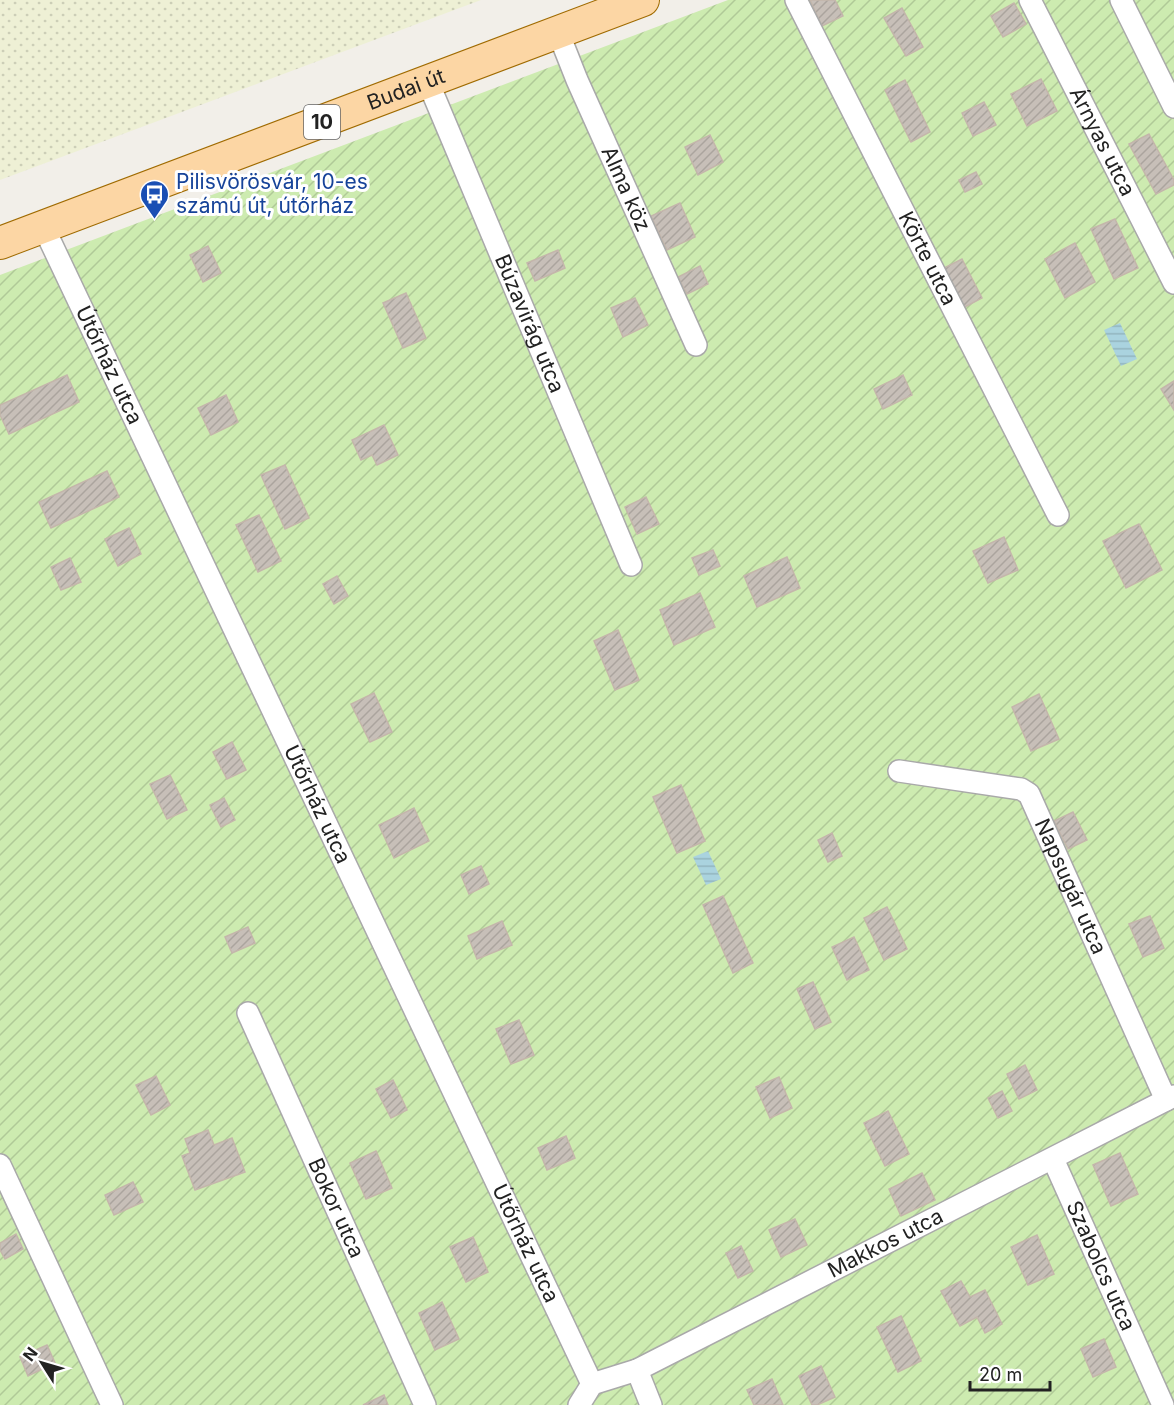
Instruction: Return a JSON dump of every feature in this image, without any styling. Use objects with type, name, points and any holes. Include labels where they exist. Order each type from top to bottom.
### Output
[{"type":"main road","name":"Budai út","points":[[0,243],[643,0]]},
{"type":"street","name":"Körte utca","points":[[796,0],[1058,515]]},
{"type":"street","name":"Árnyas utca","points":[[1030,0],[1174,283]]},
{"type":"street","points":[[1120,0],[1174,107]]},
{"type":"street","name":"Alma köz","points":[[558,32],[577,80],[696,345]]},
{"type":"street","name":"Búzavirág utca","points":[[428,82],[631,565]]},
{"type":"street","name":"Útőrház utca","points":[[43,226],[592,1384]]},
{"type":"street","name":"Napsugár utca","points":[[899,771],[1020,789],[1029,794],[1170,1098]]},
{"type":"street","name":"Bokor utca","points":[[248,1013],[425,1405]]},
{"type":"street","name":"Makkos utca","points":[[592,1384],[637,1370],[1170,1098]]},
{"type":"street","name":"Szabolcs utca","points":[[1053,1159],[1163,1405]]},
{"type":"street","points":[[0,1165],[112,1405]]},
{"type":"street","points":[[637,1370],[651,1405]]},
{"type":"street","points":[[579,1405],[592,1384]]},
{"type":"green space","points":[[0,0],[481,0],[0,180]]},
{"type":"green space","points":[[728,0],[1174,0],[1174,1405],[0,1405],[0,275]]},
{"type":"water","points":[[1120,323],[1137,359],[1121,366],[1104,330]]},
{"type":"water","points":[[708,851],[721,879],[706,885],[693,857]]},
{"type":"building","points":[[810,0],[835,0],[843,16],[822,26]]},
{"type":"building","points":[[1014,3],[1026,24],[1003,37],[991,16]]},
{"type":"building","points":[[902,8],[923,47],[906,56],[884,18]]},
{"type":"building","points":[[1041,79],[1057,111],[1027,126],[1011,94]]},
{"type":"building","points":[[905,80],[930,132],[911,142],[885,90]]},
{"type":"building","points":[[984,102],[996,125],[973,136],[962,113]]},
{"type":"building","points":[[1149,134],[1174,180],[1174,185],[1156,194],[1129,144]]},
{"type":"building","points":[[710,135],[723,162],[698,175],[685,147]]},
{"type":"building","points":[[976,172],[982,184],[965,192],[959,180]]},
{"type":"building","points":[[680,203],[695,237],[667,250],[651,216]]},
{"type":"building","points":[[1115,219],[1138,268],[1114,279],[1091,229]]},
{"type":"building","points":[[1075,243],[1095,282],[1065,298],[1045,259]]},
{"type":"building","points":[[208,246],[221,273],[203,282],[190,255]]},
{"type":"building","points":[[558,250],[565,268],[535,281],[527,263]]},
{"type":"building","points":[[962,259],[982,298],[963,308],[942,269]]},
{"type":"building","points":[[700,266],[708,284],[687,294],[678,277]]},
{"type":"building","points":[[406,293],[426,338],[403,348],[383,303]]},
{"type":"building","points":[[635,298],[648,325],[623,337],[611,308]]},
{"type":"building","points":[[67,375],[79,402],[9,434],[0,415],[0,405]]},
{"type":"building","points":[[903,375],[912,395],[883,409],[874,389]]},
{"type":"building","points":[[1174,381],[1174,410],[1161,389]]},
{"type":"building","points":[[226,395],[238,422],[211,435],[198,408]]},
{"type":"building","points":[[384,425],[398,455],[377,465],[372,455],[361,460],[352,440]]},
{"type":"building","points":[[285,465],[309,518],[285,529],[261,475]]},
{"type":"building","points":[[107,471],[119,497],[51,528],[39,502]]},
{"type":"building","points":[[646,497],[659,524],[637,534],[625,507]]},
{"type":"building","points":[[259,515],[281,561],[258,572],[236,525]]},
{"type":"building","points":[[1139,524],[1162,570],[1126,588],[1103,541]]},
{"type":"building","points":[[129,528],[141,554],[118,566],[105,539]]},
{"type":"building","points":[[1004,537],[1018,570],[988,583],[973,551]]},
{"type":"building","points":[[713,550],[720,566],[699,575],[692,558]]},
{"type":"building","points":[[787,557],[800,588],[757,607],[744,576]]},
{"type":"building","points":[[70,558],[81,582],[61,590],[51,567]]},
{"type":"building","points":[[337,576],[348,596],[334,604],[323,584]]},
{"type":"building","points":[[700,593],[715,627],[674,645],[660,610]]},
{"type":"building","points":[[618,630],[639,680],[615,690],[594,641]]},
{"type":"building","points":[[374,693],[392,732],[370,742],[351,704]]},
{"type":"building","points":[[1039,694],[1059,739],[1031,751],[1012,707]]},
{"type":"building","points":[[232,742],[246,770],[227,779],[213,752]]},
{"type":"building","points":[[170,775],[187,810],[167,819],[150,784]]},
{"type":"building","points":[[681,785],[705,841],[677,853],[653,797]]},
{"type":"building","points":[[224,798],[235,820],[221,827],[210,805]]},
{"type":"building","points":[[414,808],[429,841],[394,858],[379,825]]},
{"type":"building","points":[[1073,812],[1087,840],[1068,849],[1054,821]]},
{"type":"building","points":[[832,833],[842,856],[828,862],[818,840]]},
{"type":"building","points":[[481,866],[489,884],[469,894],[461,875]]},
{"type":"building","points":[[723,896],[753,963],[733,973],[703,905]]},
{"type":"building","points":[[887,907],[907,949],[884,960],[864,918]]},
{"type":"building","points":[[1150,916],[1164,948],[1143,957],[1129,924]]},
{"type":"building","points":[[502,921],[512,945],[477,959],[468,936]]},
{"type":"building","points":[[248,927],[255,943],[232,953],[225,937]]},
{"type":"building","points":[[854,937],[869,970],[847,980],[832,947]]},
{"type":"building","points":[[813,982],[831,1022],[815,1029],[797,989]]},
{"type":"building","points":[[519,1020],[534,1055],[511,1064],[496,1029]]},
{"type":"building","points":[[1025,1065],[1037,1090],[1019,1099],[1007,1074]]},
{"type":"building","points":[[156,1076],[170,1105],[151,1115],[136,1085]]},
{"type":"building","points":[[779,1077],[792,1108],[770,1118],[756,1087]]},
{"type":"building","points":[[393,1080],[407,1110],[391,1118],[376,1089]]},
{"type":"building","points":[[1002,1091],[1012,1111],[998,1118],[988,1098]]},
{"type":"building","points":[[888,1111],[909,1154],[885,1166],[864,1123]]},
{"type":"building","points":[[208,1130],[214,1145],[232,1138],[245,1172],[195,1190],[182,1156],[190,1153],[185,1139]]},
{"type":"building","points":[[566,1136],[575,1158],[547,1170],[538,1148]]},
{"type":"building","points":[[376,1151],[392,1188],[366,1199],[350,1163]]},
{"type":"building","points":[[1120,1153],[1138,1194],[1111,1206],[1093,1165]]},
{"type":"building","points":[[922,1173],[935,1200],[901,1216],[889,1189]]},
{"type":"building","points":[[133,1182],[143,1202],[114,1215],[105,1195]]},
{"type":"building","points":[[795,1219],[807,1245],[781,1257],[769,1230]]},
{"type":"building","points":[[16,1234],[23,1249],[5,1259],[0,1250],[0,1243]]},
{"type":"building","points":[[1037,1235],[1054,1274],[1028,1285],[1011,1247]]},
{"type":"building","points":[[473,1237],[488,1272],[466,1282],[450,1247]]},
{"type":"building","points":[[741,1246],[753,1271],[738,1278],[726,1253]]},
{"type":"building","points":[[961,1281],[970,1297],[985,1290],[1002,1324],[985,1333],[977,1317],[960,1326],[941,1291]]},
{"type":"building","points":[[442,1302],[459,1339],[435,1350],[419,1313]]},
{"type":"building","points":[[901,1316],[921,1361],[898,1372],[877,1327]]},
{"type":"building","points":[[1104,1339],[1116,1367],[1093,1377],[1081,1349]]},
{"type":"building","points":[[47,1345],[55,1363],[28,1376],[20,1357]]},
{"type":"building","points":[[821,1366],[835,1397],[812,1405],[799,1376]]},
{"type":"building","points":[[772,1379],[783,1405],[754,1405],[747,1390]]},
{"type":"building","points":[[384,1395],[388,1405],[363,1405]]},
{"type":"place","name":"Pilisvörösvár, 10-es számú út, útőrház","points":[[155,220]]}]
